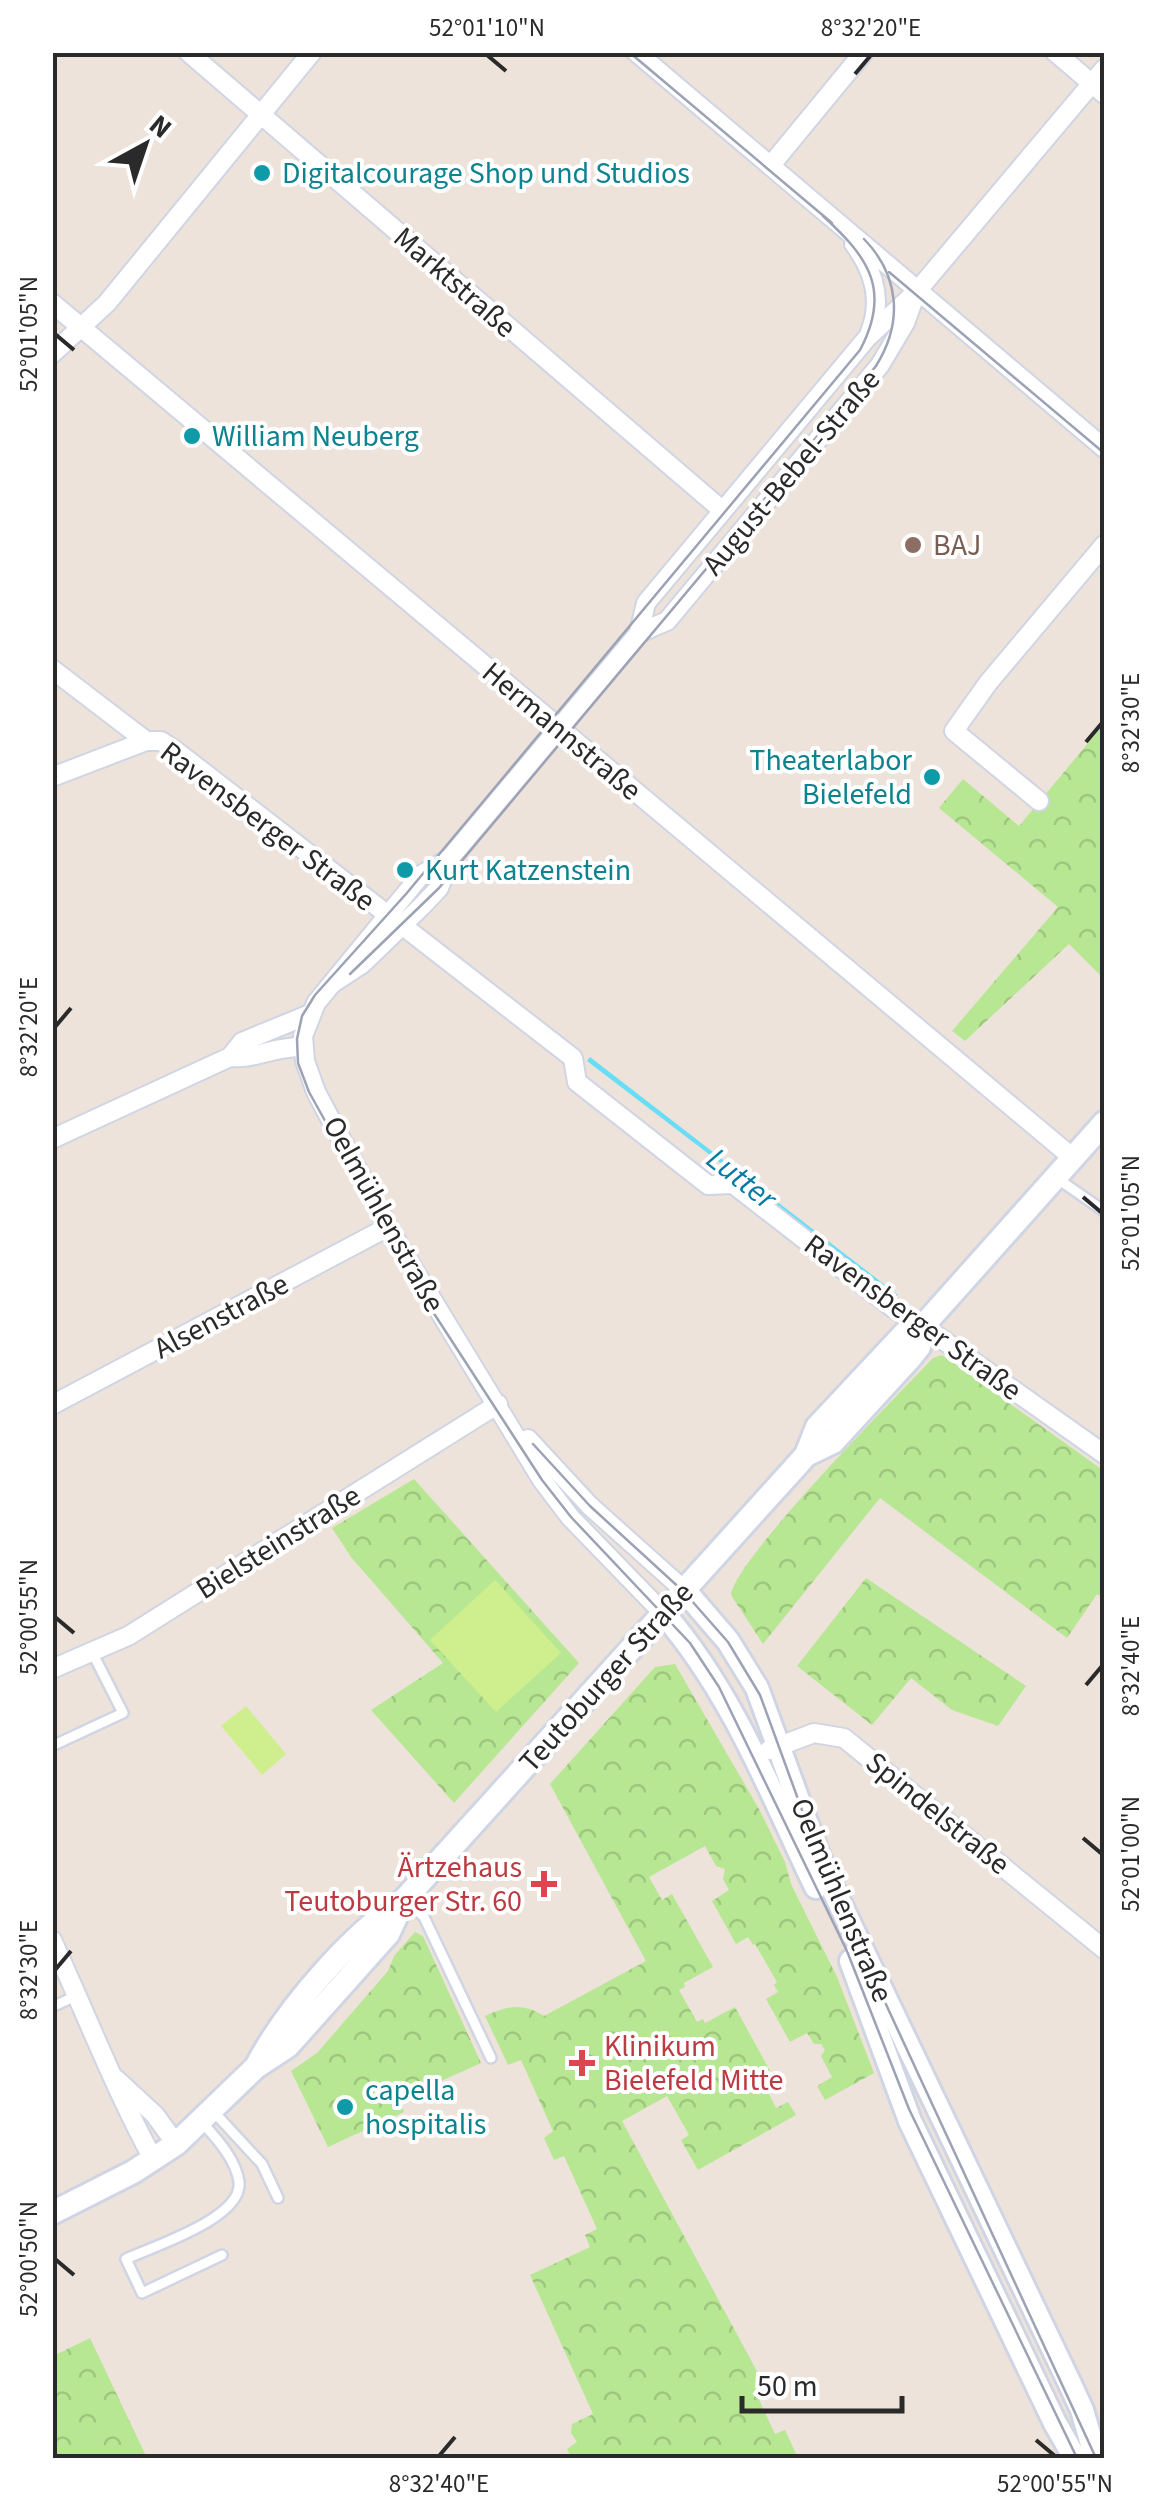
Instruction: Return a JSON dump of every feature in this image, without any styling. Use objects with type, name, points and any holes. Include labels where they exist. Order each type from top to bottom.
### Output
[{"type":"street","name":"Marktstraße","points":[[188,52],[722,510]]},
{"type":"street","points":[[52,354],[107,303],[312,52]]},
{"type":"street","points":[[636,52],[1104,448]]},
{"type":"street","points":[[770,166],[864,52]]},
{"type":"street","points":[[1055,52],[1100,82]]},
{"type":"street","name":"August-Bebel-Straße","points":[[639,633],[646,603],[722,510],[866,338],[918,290],[1100,82]]},
{"type":"street","name":"August-Bebel-Straße","points":[[836,220],[860,252],[872,277],[876,308],[866,338]]},
{"type":"street","name":"August-Bebel-Straße","points":[[310,1014],[333,983],[395,920],[421,875],[450,858],[639,633],[667,621],[880,365],[918,290]]},
{"type":"street","name":"Hermannstraße","points":[[52,303],[1073,1158]]},
{"type":"street","points":[[1039,802],[954,731],[988,683],[1104,545]]},
{"type":"street","name":"Ravensberger Straße","points":[[52,669],[146,741],[168,744],[573,1058],[576,1082],[708,1185],[733,1184],[893,1308],[1104,1454]]},
{"type":"street","points":[[52,777],[146,741]]},
{"type":"street","points":[[52,1139],[230,1057],[242,1042],[310,1014]]},
{"type":"street","name":"Oelmühlenstraße","points":[[310,1014],[303,1047],[308,1073],[388,1227],[542,1480],[570,1517],[664,1614],[707,1668],[754,1756],[860,1983],[910,2121],[1054,2424],[1075,2458]]},
{"type":"street","points":[[230,1057],[249,1058],[276,1047],[303,1047]]},
{"type":"street","name":"Teutoburger Straße","points":[[52,2213],[176,2144],[256,2067],[288,2046],[388,1934],[405,1899],[806,1455],[833,1442],[919,1348],[923,1326],[1104,1123]]},
{"type":"street","name":"Alsenstraße","points":[[52,1405],[388,1227]]},
{"type":"street","name":"Oelmühlenstraße","points":[[498,1404],[590,1506],[684,1592],[728,1642],[757,1688],[823,1868],[1070,2384],[1096,2458]]},
{"type":"street","name":"Bielsteinstraße","points":[[52,1669],[128,1636],[498,1404]]},
{"type":"street","name":"Spindelstraße","points":[[754,1756],[814,1732],[844,1738],[1104,1949]]},
{"type":"street","points":[[52,1940],[123,2103],[153,2160]]},
{"type":"street","points":[[115,2078],[155,2115],[176,2144]]},
{"type":"lane","points":[[1056,1178],[1104,1211]]},
{"type":"lane","points":[[52,1746],[122,1714],[92,1652]]},
{"type":"lane","points":[[405,1899],[424,1917],[491,2058]]},
{"type":"lane","points":[[52,2007],[78,1995]]},
{"type":"lane","points":[[207,2116],[262,2164],[278,2198]]},
{"type":"lane","points":[[207,2116],[236,2171],[240,2185],[237,2196],[220,2215],[126,2259],[142,2293],[222,2255]]},
{"type":"green space","points":[[1104,724],[1104,975],[1069,944],[965,1041],[952,1031],[1058,907],[939,808],[963,779],[1019,826]]},
{"type":"green space","points":[[942,1355],[1104,1471],[1104,1598],[1097,1594],[1067,1638],[880,1498],[763,1644],[731,1595],[739,1576],[820,1477],[933,1358]]},
{"type":"green space","points":[[414,1479],[579,1663],[454,1803],[371,1710],[443,1663],[351,1557],[332,1528]]},
{"type":"green space","points":[[866,1578],[1026,1686],[998,1726],[952,1710],[911,1678],[872,1725],[797,1666]]},
{"type":"green space","points":[[495,1580],[561,1653],[496,1712],[430,1640]]},
{"type":"green space","points":[[675,1664],[759,1809],[785,1862],[791,1884],[837,1977],[874,2073],[825,2100],[817,2086],[832,2077],[821,2056],[825,2050],[821,2044],[814,2044],[807,2033],[790,2042],[766,1999],[778,1992],[774,1985],[777,1982],[748,1937],[736,1944],[712,1901],[729,1890],[723,1879],[725,1869],[716,1866],[705,1846],[649,1877],[662,1900],[672,1894],[713,1967],[679,1990],[697,2022],[703,2019],[705,2023],[735,2007],[774,2078],[764,2084],[776,2108],[788,2102],[796,2115],[698,2170],[681,2140],[689,2135],[667,2096],[622,2121],[766,2388],[756,2393],[775,2434],[785,2430],[798,2458],[562,2458],[570,2455],[567,2449],[577,2442],[571,2433],[572,2424],[593,2414],[530,2275],[590,2247],[585,2235],[597,2229],[564,2156],[554,2160],[544,2138],[553,2131],[521,2060],[508,2065],[485,2016],[514,2007],[544,2016],[646,1961],[550,1784],[655,1667]]},
{"type":"green space","points":[[246,1706],[286,1754],[262,1775],[221,1726]]},
{"type":"green space","points":[[415,1932],[423,1936],[481,2063],[399,2100],[404,2112],[328,2147],[291,2071],[317,2053],[388,1971],[394,1956]]},
{"type":"green space","points":[[90,2338],[147,2458],[53,2458],[53,2356]]},
{"type":"water","name":"Lutter","points":[[590,1057],[898,1295],[587,1061]]},
{"type":"tram line","points":[[629,52],[832,223]]},
{"type":"tram line","points":[[823,216],[852,246],[870,276],[874,310],[860,350],[406,894],[315,995],[302,1016],[297,1039],[298,1063],[309,1092],[422,1295],[542,1480],[571,1517],[690,1643],[719,1687],[847,1951],[909,2109],[1077,2458]]},
{"type":"tram line","points":[[350,974],[439,888],[876,366],[891,333],[894,300],[885,268],[864,239]]},
{"type":"tram line","points":[[889,272],[1104,453]]},
{"type":"tram line","points":[[533,1444],[590,1506],[684,1592],[728,1642],[760,1695],[825,1873]]},
{"type":"tram line","points":[[865,1959],[1096,2458]]},
{"type":"place","name":"Digitalcourage Shop und Studios","points":[[262,173]]},
{"type":"place","name":"William Neuberg","points":[[192,436]]},
{"type":"place","name":"BAJ","points":[[913,545]]},
{"type":"place","name":"Theaterlabor Bielefeld","points":[[932,777]]},
{"type":"place","name":"Kurt Katzenstein","points":[[405,870]]},
{"type":"place","name":"Ärtzehaus Teutoburger Str. 60","points":[[544,1884]]},
{"type":"place","name":"Klinikum Bielefeld Mitte","points":[[582,2063]]},
{"type":"place","name":"capella hospitalis","points":[[345,2107]]}]
